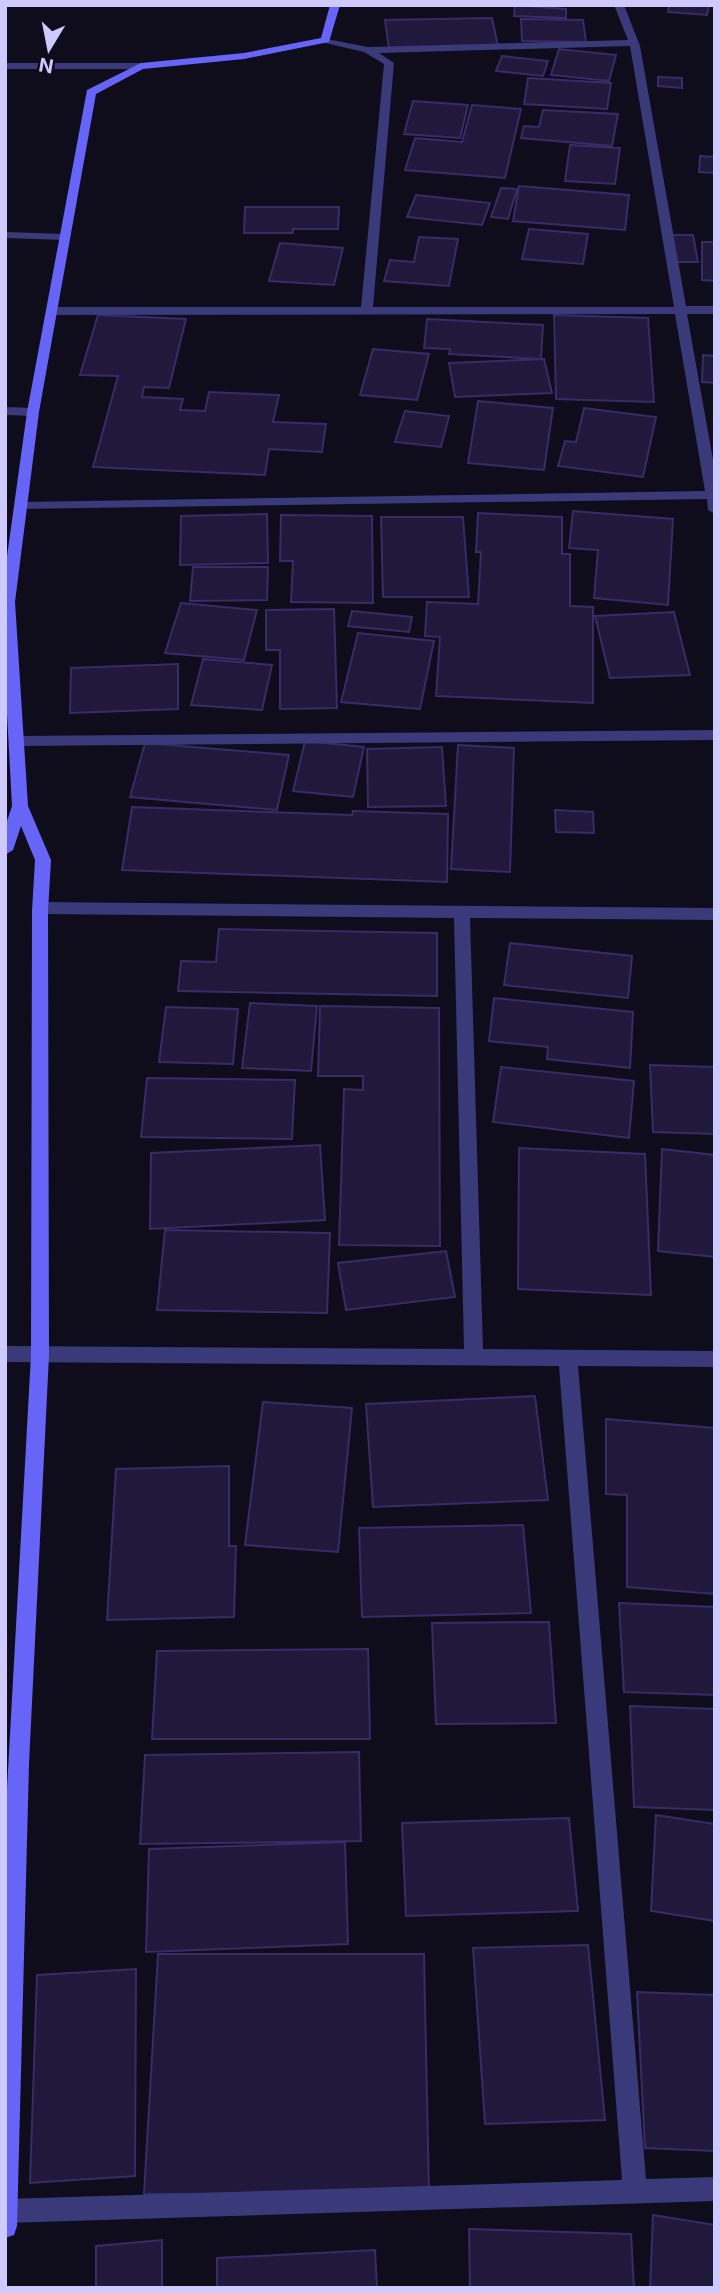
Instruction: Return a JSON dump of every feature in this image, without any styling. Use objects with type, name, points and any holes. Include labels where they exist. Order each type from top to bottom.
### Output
[{"type":"street","points":[[325,40],[335,5]]},
{"type":"street","points":[[619,5],[634,43],[715,510]]},
{"type":"street","points":[[5,65],[141,66],[244,57],[325,40],[367,50],[634,43]]},
{"type":"street","points":[[367,50],[389,63],[367,311]]},
{"type":"street","points":[[5,850],[13,806],[17,741],[7,602],[33,412],[91,92],[141,66]]},
{"type":"street","points":[[5,235],[65,237]]},
{"type":"street","points":[[52,311],[715,310]]},
{"type":"street","points":[[5,411],[33,412]]},
{"type":"street","points":[[21,506],[712,495]]},
{"type":"street","points":[[17,741],[715,735]]},
{"type":"street","points":[[5,2226],[18,1764],[40,1355],[40,908],[43,860],[13,806]]},
{"type":"street","points":[[40,908],[715,914]]},
{"type":"street","points":[[462,911],[474,1355]]},
{"type":"street","points":[[5,1354],[474,1355],[715,1359]]},
{"type":"street","points":[[568,1357],[635,2191]]},
{"type":"street","points":[[5,2211],[715,2189]]},
{"type":"building","points":[[515,5],[566,9],[566,18],[514,16]]},
{"type":"building","points":[[669,5],[709,5],[707,15],[668,12]]},
{"type":"building","points":[[492,18],[498,46],[389,49],[385,20]]},
{"type":"building","points":[[521,19],[583,20],[586,42],[522,41]]},
{"type":"building","points":[[559,49],[616,55],[609,81],[551,75]]},
{"type":"building","points":[[502,56],[548,61],[543,76],[496,71]]},
{"type":"building","points":[[658,77],[682,78],[682,88],[658,86]]},
{"type":"building","points":[[528,78],[611,83],[607,109],[524,104]]},
{"type":"building","points":[[413,101],[468,105],[460,138],[404,134]]},
{"type":"building","points":[[472,105],[521,109],[505,178],[405,170],[415,138],[462,142]]},
{"type":"building","points":[[543,110],[618,114],[612,146],[521,138],[524,126],[539,127]]},
{"type":"building","points":[[570,145],[620,148],[615,184],[565,181]]},
{"type":"building","points":[[700,156],[715,157],[715,173],[699,172]]},
{"type":"building","points":[[519,186],[629,195],[625,230],[513,221]]},
{"type":"building","points":[[501,188],[517,189],[508,219],[491,217]]},
{"type":"building","points":[[416,195],[490,203],[482,225],[407,217]]},
{"type":"building","points":[[245,207],[339,207],[338,229],[244,233]]},
{"type":"building","points":[[529,229],[588,234],[583,264],[522,259]]},
{"type":"building","points":[[672,235],[693,235],[698,262],[677,262]]},
{"type":"building","points":[[419,237],[458,239],[449,286],[384,281],[390,260],[414,262]]},
{"type":"building","points":[[702,242],[715,242],[715,281],[702,280]]},
{"type":"building","points":[[280,243],[343,248],[334,285],[269,281]]},
{"type":"building","points":[[98,315],[186,319],[169,388],[144,387],[142,397],[183,399],[180,410],[205,411],[209,392],[279,395],[273,422],[326,424],[322,452],[269,449],[265,475],[93,467],[118,376],[80,375]]},
{"type":"building","points":[[554,315],[648,318],[654,402],[556,399]]},
{"type":"building","points":[[427,319],[543,325],[541,359],[449,354],[450,349],[424,348]]},
{"type":"building","points":[[373,349],[429,354],[417,400],[360,395]]},
{"type":"building","points":[[703,355],[715,356],[715,383],[702,382]]},
{"type":"building","points":[[544,359],[552,393],[455,397],[449,363]]},
{"type":"building","points":[[478,401],[553,408],[544,470],[468,463]]},
{"type":"building","points":[[584,408],[656,417],[643,477],[558,466],[565,441],[576,442]]},
{"type":"building","points":[[405,411],[449,416],[441,447],[395,442]]},
{"type":"building","points":[[573,511],[673,519],[668,605],[594,598],[598,550],[569,548]]},
{"type":"building","points":[[478,513],[562,517],[562,554],[570,554],[570,606],[593,607],[593,703],[436,696],[440,637],[425,636],[427,602],[478,604],[481,552],[476,552]]},
{"type":"building","points":[[267,514],[268,563],[180,565],[181,516]]},
{"type":"building","points":[[281,515],[372,516],[373,603],[291,602],[293,561],[280,561]]},
{"type":"building","points":[[381,517],[463,517],[469,597],[383,597]]},
{"type":"building","points":[[193,567],[268,567],[267,600],[190,601]]},
{"type":"building","points":[[181,603],[257,610],[244,660],[165,653]]},
{"type":"building","points":[[334,609],[337,708],[280,709],[280,650],[266,650],[266,610]]},
{"type":"building","points":[[352,611],[412,617],[409,632],[348,626]]},
{"type":"building","points":[[674,612],[690,675],[610,678],[595,616]]},
{"type":"building","points":[[358,633],[434,641],[420,709],[341,702]]},
{"type":"building","points":[[203,659],[272,665],[262,710],[191,705]]},
{"type":"building","points":[[178,664],[178,709],[70,713],[71,668]]},
{"type":"building","points":[[305,741],[364,747],[353,797],[293,791]]},
{"type":"building","points":[[145,743],[289,755],[277,810],[130,797]]},
{"type":"building","points":[[458,745],[514,748],[510,872],[451,869]]},
{"type":"building","points":[[442,747],[446,806],[368,807],[367,749]]},
{"type":"building","points":[[132,807],[352,815],[353,811],[448,814],[447,882],[122,870]]},
{"type":"building","points":[[555,810],[593,812],[594,833],[556,832]]},
{"type":"building","points":[[219,929],[437,933],[437,996],[178,991],[181,961],[216,962]]},
{"type":"building","points":[[510,943],[632,956],[628,998],[504,985]]},
{"type":"building","points":[[494,998],[633,1012],[630,1068],[547,1059],[548,1047],[489,1041]]},
{"type":"building","points":[[250,1003],[317,1006],[311,1071],[242,1068]]},
{"type":"building","points":[[320,1006],[439,1008],[440,1246],[339,1245],[344,1089],[363,1090],[363,1076],[318,1076]]},
{"type":"building","points":[[166,1007],[238,1009],[233,1064],[159,1062]]},
{"type":"building","points":[[650,1065],[715,1067],[715,1134],[653,1132]]},
{"type":"building","points":[[501,1067],[634,1081],[629,1138],[493,1122]]},
{"type":"building","points":[[147,1078],[295,1080],[292,1139],[141,1137]]},
{"type":"building","points":[[320,1145],[325,1220],[150,1229],[151,1153]]},
{"type":"building","points":[[519,1148],[645,1154],[651,1295],[518,1289]]},
{"type":"building","points":[[662,1149],[715,1155],[715,1257],[658,1251]]},
{"type":"building","points":[[165,1230],[330,1233],[327,1313],[157,1310]]},
{"type":"building","points":[[446,1251],[455,1297],[346,1310],[338,1263]]},
{"type":"building","points":[[535,1396],[548,1500],[373,1507],[366,1404]]},
{"type":"building","points":[[263,1402],[352,1408],[338,1552],[245,1545]]},
{"type":"building","points":[[606,1419],[715,1428],[715,1594],[627,1587],[627,1495],[606,1494]]},
{"type":"building","points":[[229,1466],[229,1546],[236,1546],[234,1617],[107,1620],[116,1469]]},
{"type":"building","points":[[523,1525],[531,1613],[362,1617],[359,1528]]},
{"type":"building","points":[[619,1603],[715,1607],[715,1695],[624,1692]]},
{"type":"building","points":[[549,1622],[556,1723],[436,1724],[432,1623]]},
{"type":"building","points":[[368,1649],[370,1739],[152,1739],[157,1651]]},
{"type":"building","points":[[630,1706],[715,1709],[715,1810],[634,1807]]},
{"type":"building","points":[[359,1752],[361,1841],[140,1844],[145,1755]]},
{"type":"building","points":[[656,1815],[715,1824],[715,1921],[651,1911]]},
{"type":"building","points":[[569,1818],[578,1911],[406,1916],[402,1823]]},
{"type":"building","points":[[345,1842],[348,1944],[146,1952],[149,1849]]},
{"type":"building","points":[[588,1945],[605,2120],[485,2124],[473,1948]]},
{"type":"building","points":[[158,1954],[424,1954],[429,2193],[144,2194]]},
{"type":"building","points":[[136,1969],[135,2176],[30,2183],[37,1975]]},
{"type":"building","points":[[637,1992],[715,1995],[715,2151],[645,2148]]},
{"type":"building","points":[[653,2215],[715,2225],[715,2288],[650,2288]]},
{"type":"building","points":[[469,2229],[631,2234],[634,2288],[470,2288]]},
{"type":"building","points":[[162,2240],[162,2288],[96,2288],[96,2246]]},
{"type":"building","points":[[375,2250],[377,2288],[217,2288],[217,2258]]}]
